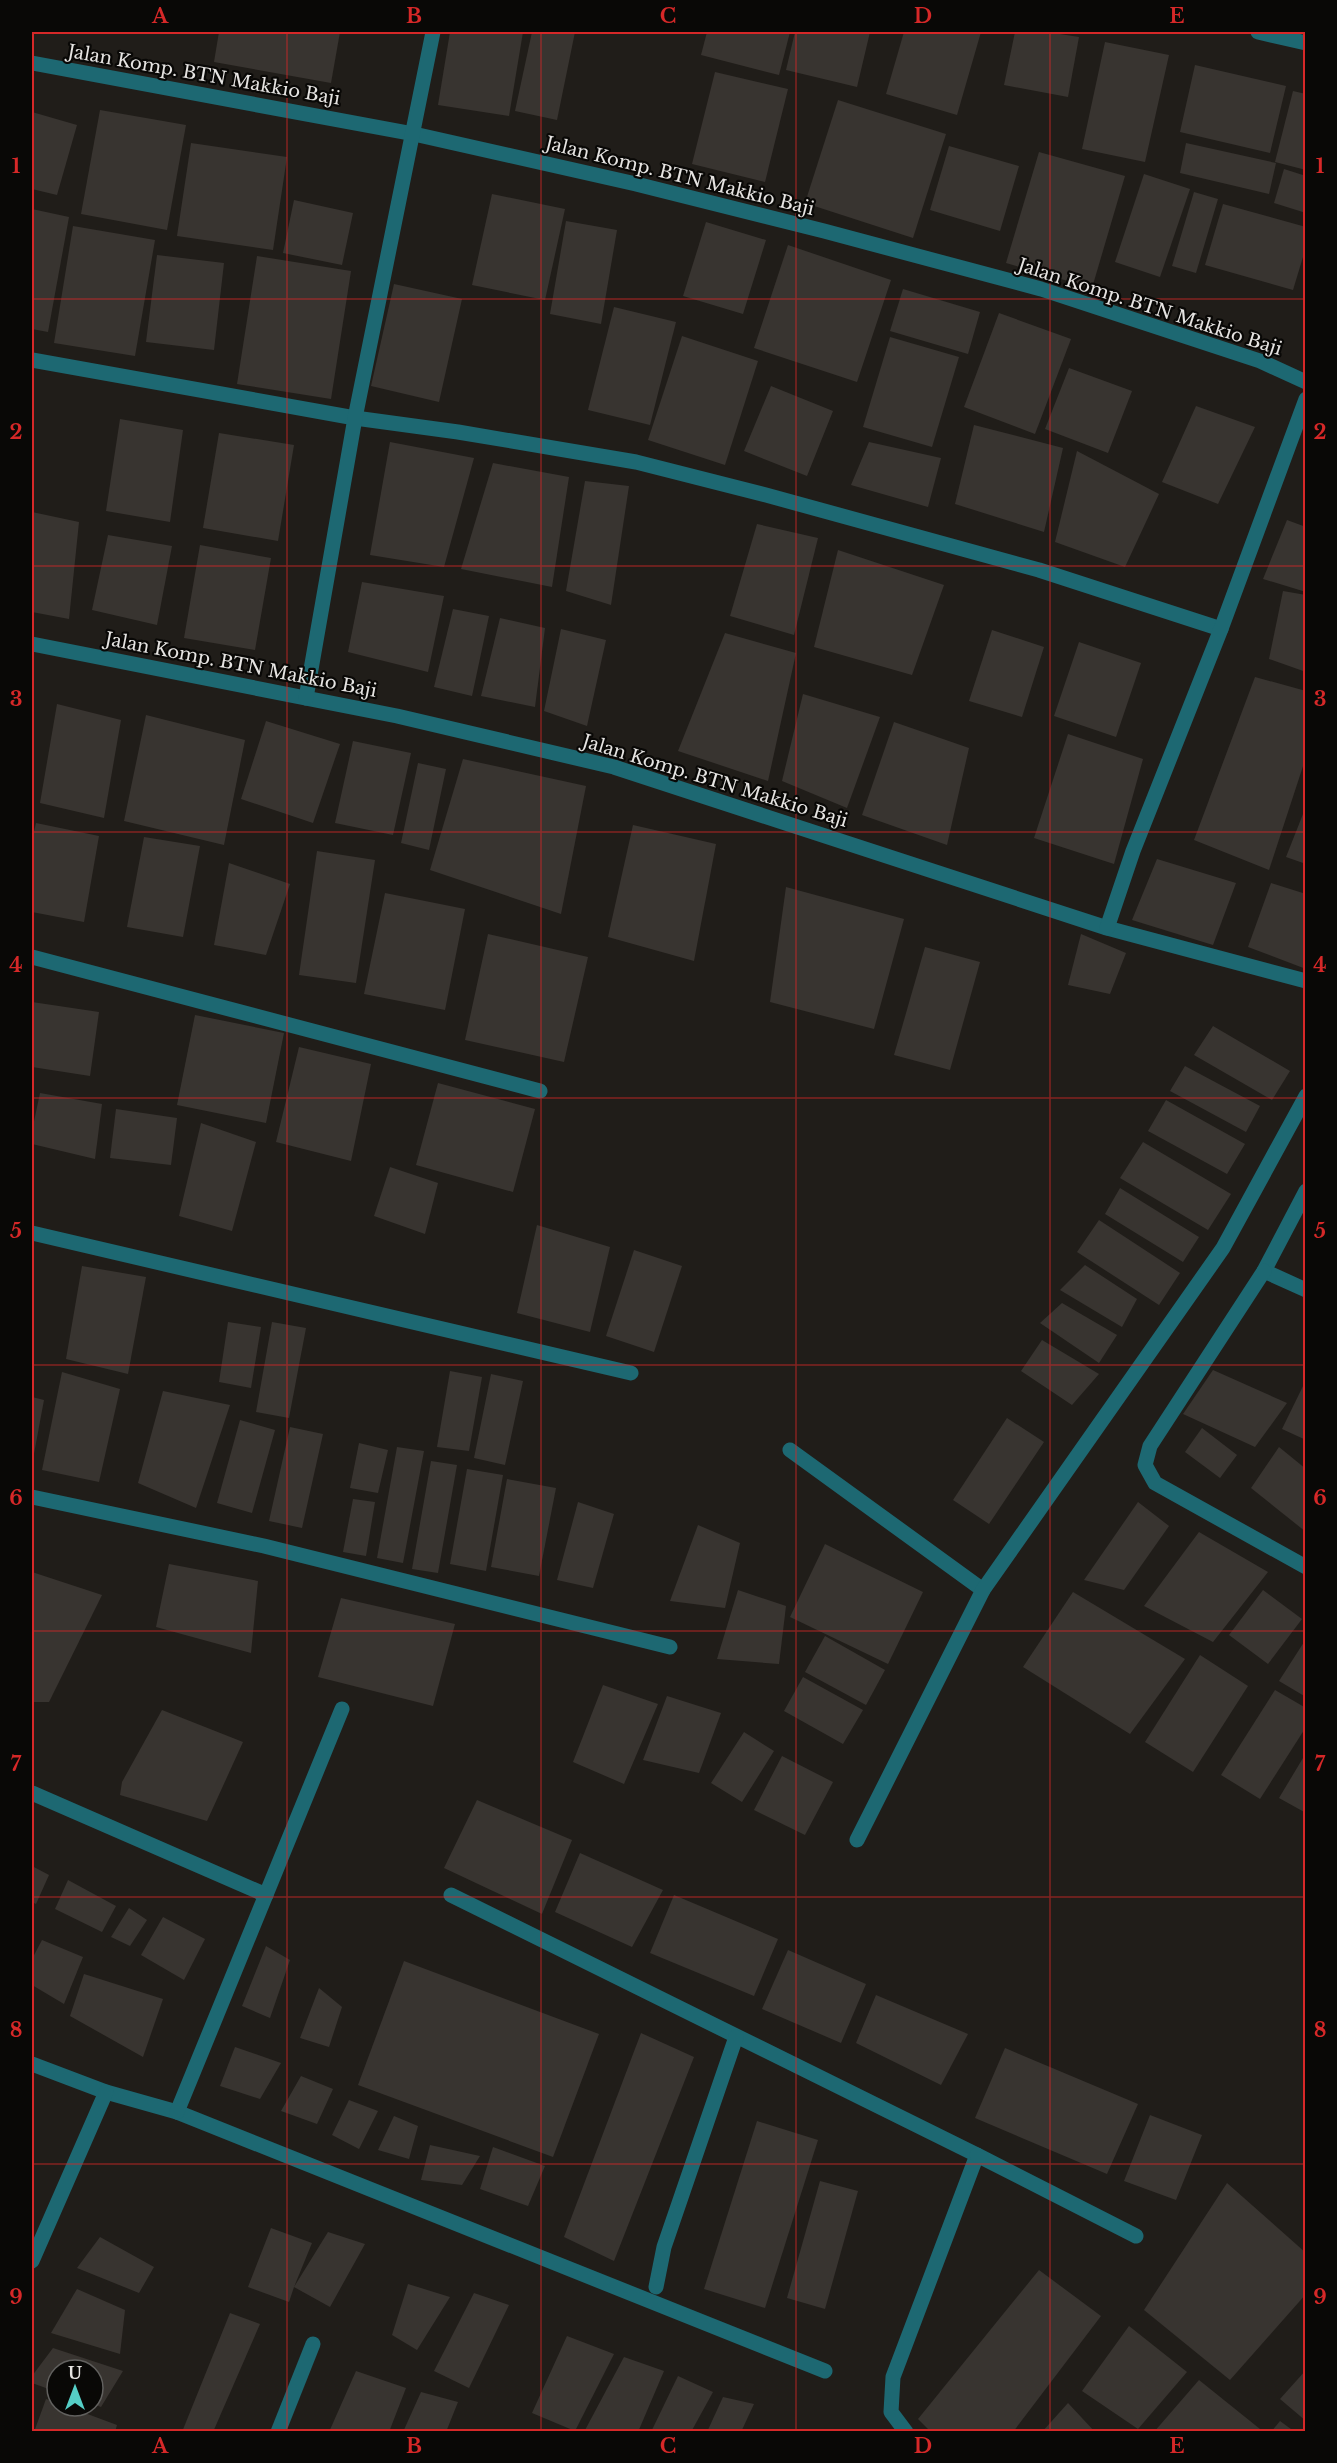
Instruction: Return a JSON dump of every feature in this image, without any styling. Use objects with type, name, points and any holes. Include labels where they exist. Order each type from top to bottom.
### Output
[{"type":"street","points":[[306,698],[355,418],[433,32]]},
{"type":"street","points":[[1258,32],[1305,43]]},
{"type":"street","name":"Jalan Komp. BTN Makkio Baji","points":[[32,63],[414,134],[647,186],[1041,289],[1260,361],[1305,382]]},
{"type":"street","points":[[32,360],[355,418],[458,432],[636,462],[1039,570],[1221,629]]},
{"type":"street","points":[[1107,928],[1133,851],[1221,629],[1305,399]]},
{"type":"street","name":"Jalan Komp. BTN Makkio Baji","points":[[32,644],[397,716],[614,767],[1107,928],[1305,981]]},
{"type":"street","points":[[32,957],[540,1090]]},
{"type":"street","points":[[856,1839],[983,1590],[1223,1248],[1305,1096]]},
{"type":"street","points":[[1305,1191],[1264,1271],[1150,1446],[1145,1465],[1155,1483],[1305,1567]]},
{"type":"street","points":[[32,1233],[631,1372]]},
{"type":"street","points":[[1264,1271],[1305,1290]]},
{"type":"street","points":[[790,1450],[983,1590]]},
{"type":"street","points":[[32,1497],[264,1546],[670,1647]]},
{"type":"street","points":[[177,2112],[342,1709]]},
{"type":"street","points":[[32,1793],[266,1895]]},
{"type":"street","points":[[451,1895],[1136,2236]]},
{"type":"street","points":[[656,2287],[664,2247],[736,2037]]},
{"type":"street","points":[[32,2064],[106,2092],[177,2112],[825,2371]]},
{"type":"street","points":[[32,2261],[106,2092]]},
{"type":"street","points":[[906,2432],[891,2412],[893,2377],[977,2155]]},
{"type":"street","points":[[278,2432],[313,2344]]},
{"type":"building","points":[[219,32],[340,32],[331,83],[214,62]]},
{"type":"building","points":[[450,32],[523,32],[509,116],[438,105]]},
{"type":"building","points":[[532,32],[575,32],[557,120],[515,111]]},
{"type":"building","points":[[707,32],[790,32],[779,75],[701,55]]},
{"type":"building","points":[[795,32],[870,32],[857,87],[786,70]]},
{"type":"building","points":[[904,32],[981,32],[957,115],[886,94]]},
{"type":"building","points":[[1015,32],[1047,32],[1079,37],[1068,97],[1004,85]]},
{"type":"building","points":[[1105,42],[1169,55],[1145,162],[1082,149]]},
{"type":"building","points":[[1195,65],[1286,86],[1270,153],[1180,132]]},
{"type":"building","points":[[715,72],[788,89],[765,182],[692,164]]},
{"type":"building","points":[[1293,91],[1306,94],[1306,170],[1275,162]]},
{"type":"building","points":[[838,100],[946,134],[913,238],[805,203]]},
{"type":"building","points":[[100,110],[186,125],[167,230],[81,214]]},
{"type":"building","points":[[32,112],[77,125],[57,195],[32,189]]},
{"type":"building","points":[[191,143],[287,157],[273,250],[177,236]]},
{"type":"building","points":[[1186,143],[1276,163],[1269,194],[1180,173]]},
{"type":"building","points":[[949,146],[1019,166],[1000,231],[930,210]]},
{"type":"building","points":[[1039,152],[1125,176],[1092,288],[1006,263]]},
{"type":"building","points":[[1284,169],[1306,176],[1306,213],[1274,203]]},
{"type":"building","points":[[1144,174],[1190,189],[1160,277],[1115,262]]},
{"type":"building","points":[[1194,192],[1218,199],[1196,273],[1172,266]]},
{"type":"building","points":[[492,194],[565,209],[545,300],[472,285]]},
{"type":"building","points":[[294,200],[353,213],[342,265],[283,253]]},
{"type":"building","points":[[1223,204],[1306,227],[1306,247],[1293,290],[1205,265]]},
{"type":"building","points":[[32,209],[69,217],[48,332],[32,329]]},
{"type":"building","points":[[566,221],[617,230],[601,324],[550,314]]},
{"type":"building","points":[[706,222],[766,240],[743,314],[683,296]]},
{"type":"building","points":[[73,226],[155,240],[135,356],[54,343]]},
{"type":"building","points":[[788,245],[891,280],[857,382],[754,348]]},
{"type":"building","points":[[157,255],[224,263],[214,350],[146,342]]},
{"type":"building","points":[[257,256],[351,271],[331,399],[237,384]]},
{"type":"building","points":[[394,284],[462,299],[439,402],[371,386]]},
{"type":"building","points":[[903,289],[980,312],[968,354],[890,331]]},
{"type":"building","points":[[614,307],[676,322],[650,425],[588,410]]},
{"type":"building","points":[[999,313],[1071,339],[1035,434],[964,407]]},
{"type":"building","points":[[682,336],[758,361],[725,465],[648,440]]},
{"type":"building","points":[[890,337],[959,357],[932,447],[863,427]]},
{"type":"building","points":[[1069,368],[1132,391],[1108,453],[1045,429]]},
{"type":"building","points":[[771,386],[833,411],[807,476],[744,451]]},
{"type":"building","points":[[1196,406],[1255,427],[1218,504],[1162,482]]},
{"type":"building","points":[[120,419],[183,430],[170,522],[106,511]]},
{"type":"building","points":[[974,425],[1063,448],[1044,532],[955,504]]},
{"type":"building","points":[[219,433],[294,445],[278,541],[203,528]]},
{"type":"building","points":[[390,442],[474,458],[444,567],[370,555]]},
{"type":"building","points":[[869,442],[941,458],[928,507],[851,485]]},
{"type":"building","points":[[1077,451],[1159,494],[1125,567],[1055,542]]},
{"type":"building","points":[[493,463],[569,477],[552,587],[461,569]]},
{"type":"building","points":[[585,481],[629,486],[611,605],[566,591]]},
{"type":"building","points":[[32,512],[79,522],[69,619],[32,612]]},
{"type":"building","points":[[1287,520],[1306,527],[1306,592],[1263,579]]},
{"type":"building","points":[[757,524],[818,538],[794,635],[730,616]]},
{"type":"building","points":[[108,535],[172,546],[157,625],[92,610]]},
{"type":"building","points":[[200,545],[271,558],[255,650],[184,638]]},
{"type":"building","points":[[838,550],[944,585],[912,675],[814,647]]},
{"type":"building","points":[[362,582],[444,596],[428,672],[348,652]]},
{"type":"building","points":[[1283,591],[1306,595],[1306,672],[1269,659]]},
{"type":"building","points":[[453,609],[489,616],[472,696],[434,687]]},
{"type":"building","points":[[500,618],[545,628],[535,707],[481,696]]},
{"type":"building","points":[[561,629],[606,640],[587,726],[544,711]]},
{"type":"building","points":[[992,630],[1044,647],[1022,717],[969,701]]},
{"type":"building","points":[[725,633],[796,653],[768,781],[678,751]]},
{"type":"building","points":[[1079,642],[1141,663],[1116,737],[1054,716]]},
{"type":"building","points":[[1255,677],[1306,691],[1306,757],[1269,870],[1194,840]]},
{"type":"building","points":[[803,694],[880,717],[847,808],[782,781]]},
{"type":"building","points":[[57,704],[121,720],[104,818],[40,803]]},
{"type":"building","points":[[146,715],[245,740],[224,845],[124,821]]},
{"type":"building","points":[[266,721],[340,744],[313,823],[241,799]]},
{"type":"building","points":[[894,722],[969,748],[947,845],[862,815]]},
{"type":"building","points":[[1068,734],[1143,759],[1114,864],[1034,838]]},
{"type":"building","points":[[353,741],[411,753],[393,835],[335,823]]},
{"type":"building","points":[[463,759],[586,786],[561,914],[430,870]]},
{"type":"building","points":[[418,763],[446,769],[429,850],[401,843]]},
{"type":"building","points":[[1306,809],[1306,864],[1286,857]]},
{"type":"building","points":[[36,823],[99,836],[84,922],[32,912],[32,840]]},
{"type":"building","points":[[633,825],[716,844],[694,961],[608,937]]},
{"type":"building","points":[[144,837],[200,846],[183,937],[127,927]]},
{"type":"building","points":[[317,851],[375,860],[356,983],[299,975]]},
{"type":"building","points":[[1157,859],[1236,883],[1213,945],[1132,920]]},
{"type":"building","points":[[229,863],[290,884],[266,955],[214,945]]},
{"type":"building","points":[[1271,883],[1306,894],[1306,969],[1248,947]]},
{"type":"building","points":[[786,887],[904,919],[874,1029],[770,1002]]},
{"type":"building","points":[[385,893],[465,909],[445,1010],[364,994]]},
{"type":"building","points":[[488,934],[588,957],[564,1062],[465,1040]]},
{"type":"building","points":[[1081,934],[1126,953],[1110,994],[1068,985]]},
{"type":"building","points":[[925,947],[980,962],[950,1070],[894,1055]]},
{"type":"building","points":[[32,1002],[99,1012],[90,1076],[32,1067]]},
{"type":"building","points":[[195,1015],[284,1033],[266,1123],[177,1105]]},
{"type":"building","points":[[1213,1026],[1290,1071],[1272,1100],[1194,1055]]},
{"type":"building","points":[[299,1047],[371,1064],[351,1161],[276,1142]]},
{"type":"building","points":[[1185,1066],[1260,1106],[1246,1132],[1170,1091]]},
{"type":"building","points":[[438,1083],[535,1109],[513,1192],[416,1165]]},
{"type":"building","points":[[40,1093],[102,1104],[95,1159],[32,1144],[32,1131]]},
{"type":"building","points":[[1166,1100],[1245,1144],[1227,1174],[1148,1131]]},
{"type":"building","points":[[116,1109],[177,1118],[171,1165],[110,1158]]},
{"type":"building","points":[[201,1123],[256,1142],[232,1231],[179,1216]]},
{"type":"building","points":[[1143,1142],[1231,1194],[1208,1230],[1120,1178]]},
{"type":"building","points":[[390,1167],[438,1183],[425,1234],[374,1216]]},
{"type":"building","points":[[1120,1188],[1199,1237],[1183,1262],[1105,1214]]},
{"type":"building","points":[[1099,1220],[1180,1273],[1159,1305],[1077,1252]]},
{"type":"building","points":[[537,1225],[610,1247],[590,1332],[517,1313]]},
{"type":"building","points":[[634,1250],[682,1266],[654,1352],[606,1336]]},
{"type":"building","points":[[1085,1265],[1137,1299],[1122,1327],[1060,1290]]},
{"type":"building","points":[[82,1266],[146,1277],[128,1374],[66,1359]]},
{"type":"building","points":[[1062,1303],[1117,1335],[1099,1363],[1040,1323]]},
{"type":"building","points":[[228,1322],[261,1327],[251,1388],[219,1382]]},
{"type":"building","points":[[272,1322],[306,1328],[289,1418],[256,1412]]},
{"type":"building","points":[[1042,1340],[1099,1374],[1072,1405],[1021,1371]]},
{"type":"building","points":[[1213,1370],[1287,1403],[1255,1447],[1183,1414]]},
{"type":"building","points":[[450,1371],[482,1377],[469,1451],[437,1447]]},
{"type":"building","points":[[62,1372],[120,1389],[99,1482],[42,1470]]},
{"type":"building","points":[[491,1374],[523,1381],[505,1465],[474,1458]]},
{"type":"building","points":[[1306,1380],[1306,1440],[1282,1429]]},
{"type":"building","points":[[163,1391],[230,1405],[196,1508],[138,1483]]},
{"type":"building","points":[[32,1397],[44,1400],[33,1459],[32,1459]]},
{"type":"building","points":[[1007,1418],[1044,1442],[989,1524],[953,1500]]},
{"type":"building","points":[[240,1420],[275,1430],[252,1513],[217,1503]]},
{"type":"building","points":[[290,1427],[323,1434],[302,1528],[269,1521]]},
{"type":"building","points":[[1202,1428],[1237,1455],[1220,1478],[1185,1452]]},
{"type":"building","points":[[359,1443],[388,1450],[378,1493],[350,1488]]},
{"type":"building","points":[[397,1447],[424,1451],[403,1563],[377,1558]]},
{"type":"building","points":[[1279,1447],[1306,1469],[1306,1532],[1251,1488]]},
{"type":"building","points":[[431,1461],[457,1465],[438,1573],[412,1569]]},
{"type":"building","points":[[467,1469],[503,1475],[486,1571],[450,1564]]},
{"type":"building","points":[[507,1479],[556,1488],[539,1576],[491,1567]]},
{"type":"building","points":[[353,1499],[375,1502],[366,1556],[343,1552]]},
{"type":"building","points":[[578,1502],[614,1514],[593,1588],[557,1580]]},
{"type":"building","points":[[1138,1502],[1169,1526],[1124,1590],[1084,1580]]},
{"type":"building","points":[[698,1525],[740,1543],[725,1608],[670,1601]]},
{"type":"building","points":[[1199,1532],[1268,1572],[1213,1642],[1144,1606]]},
{"type":"building","points":[[825,1544],[923,1592],[888,1664],[790,1617]]},
{"type":"building","points":[[169,1564],[258,1581],[251,1653],[156,1627]]},
{"type":"building","points":[[32,1572],[102,1595],[49,1702],[32,1702]]},
{"type":"building","points":[[738,1590],[786,1606],[779,1664],[717,1659]]},
{"type":"building","points":[[1263,1590],[1302,1619],[1268,1664],[1229,1635]]},
{"type":"building","points":[[1073,1592],[1185,1659],[1130,1734],[1023,1667]]},
{"type":"building","points":[[341,1598],[455,1624],[433,1706],[318,1677]]},
{"type":"building","points":[[825,1636],[885,1670],[866,1705],[805,1672]]},
{"type":"building","points":[[1306,1639],[1306,1697],[1279,1681]]},
{"type":"building","points":[[1200,1655],[1248,1686],[1193,1772],[1145,1742]]},
{"type":"building","points":[[803,1677],[863,1710],[843,1744],[784,1711]]},
{"type":"building","points":[[603,1685],[658,1704],[624,1784],[573,1762]]},
{"type":"building","points":[[1275,1690],[1306,1708],[1306,1727],[1260,1799],[1221,1775]]},
{"type":"building","points":[[667,1696],[721,1713],[699,1773],[643,1760]]},
{"type":"building","points":[[162,1710],[243,1742],[207,1821],[120,1795],[122,1782]]},
{"type":"building","points":[[744,1732],[774,1751],[742,1802],[711,1783]]},
{"type":"building","points":[[1306,1753],[1306,1813],[1279,1798]]},
{"type":"building","points":[[782,1756],[833,1782],[805,1835],[754,1810]]},
{"type":"building","points":[[477,1800],[572,1840],[542,1914],[444,1868]]},
{"type":"building","points":[[580,1853],[663,1890],[632,1947],[555,1912]]},
{"type":"building","points":[[32,1866],[49,1875],[36,1904],[32,1902]]},
{"type":"building","points":[[68,1880],[116,1906],[102,1932],[55,1909]]},
{"type":"building","points":[[674,1895],[778,1939],[754,1996],[650,1953]]},
{"type":"building","points":[[129,1908],[147,1920],[130,1946],[111,1937]]},
{"type":"building","points":[[163,1917],[205,1939],[184,1980],[141,1955]]},
{"type":"building","points":[[42,1940],[83,1957],[64,2004],[32,1985],[32,1959]]},
{"type":"building","points":[[266,1946],[290,1960],[270,2018],[242,2006]]},
{"type":"building","points":[[788,1950],[866,1984],[841,2043],[762,2009]]},
{"type":"building","points":[[404,1961],[599,2034],[553,2157],[358,2085]]},
{"type":"building","points":[[84,1974],[163,1999],[143,2057],[70,2016]]},
{"type":"building","points":[[319,1988],[342,2007],[329,2047],[300,2038]]},
{"type":"building","points":[[876,1995],[968,2034],[941,2085],[856,2043]]},
{"type":"building","points":[[641,2033],[694,2057],[614,2261],[564,2237]]},
{"type":"building","points":[[235,2047],[281,2063],[260,2099],[220,2086]]},
{"type":"building","points":[[1005,2048],[1138,2104],[1107,2174],[975,2118]]},
{"type":"building","points":[[301,2076],[333,2089],[317,2124],[281,2111]]},
{"type":"building","points":[[349,2100],[378,2111],[359,2149],[332,2135]]},
{"type":"building","points":[[1150,2115],[1202,2135],[1176,2200],[1124,2181]]},
{"type":"building","points":[[394,2116],[418,2126],[409,2159],[378,2150]]},
{"type":"building","points":[[757,2121],[818,2140],[765,2308],[704,2289]]},
{"type":"building","points":[[430,2145],[480,2156],[462,2185],[421,2180]]},
{"type":"building","points":[[493,2147],[545,2166],[528,2206],[480,2189]]},
{"type":"building","points":[[820,2181],[858,2191],[825,2309],[787,2298]]},
{"type":"building","points":[[1227,2183],[1306,2253],[1306,2294],[1230,2380],[1144,2310]]},
{"type":"building","points":[[271,2228],[312,2243],[289,2302],[248,2287]]},
{"type":"building","points":[[328,2232],[365,2244],[330,2307],[294,2287]]},
{"type":"building","points":[[100,2237],[154,2267],[139,2293],[77,2268]]},
{"type":"building","points":[[1039,2270],[1101,2316],[1013,2432],[931,2432],[918,2419]]},
{"type":"building","points":[[408,2284],[450,2297],[417,2350],[392,2335]]},
{"type":"building","points":[[77,2289],[125,2310],[120,2354],[51,2333]]},
{"type":"building","points":[[474,2293],[509,2305],[469,2388],[434,2371]]},
{"type":"building","points":[[230,2313],[260,2324],[213,2432],[182,2432]]},
{"type":"building","points":[[1129,2326],[1187,2372],[1138,2429],[1082,2391]]},
{"type":"building","points":[[567,2336],[614,2354],[575,2431],[532,2413]]},
{"type":"building","points":[[53,2348],[83,2358],[46,2358]]},
{"type":"building","points":[[624,2357],[664,2371],[638,2432],[584,2432]]},
{"type":"building","points":[[45,2359],[45,2388],[32,2383],[32,2376]]},
{"type":"building","points":[[105,2365],[123,2371],[105,2400]]},
{"type":"building","points":[[1306,2370],[1306,2421],[1280,2399]]},
{"type":"building","points":[[356,2371],[406,2388],[389,2432],[329,2432]]},
{"type":"building","points":[[678,2376],[713,2392],[691,2432],[651,2432]]},
{"type":"building","points":[[1199,2380],[1260,2429],[1258,2432],[1154,2432]]},
{"type":"building","points":[[421,2392],[458,2402],[446,2432],[403,2432]]},
{"type":"building","points":[[723,2397],[754,2404],[741,2432],[707,2432]]},
{"type":"building","points":[[45,2402],[45,2418],[98,2418],[117,2425],[115,2432],[34,2432]]},
{"type":"building","points":[[1068,2403],[1095,2432],[1042,2432]]},
{"type":"building","points":[[1280,2421],[1295,2432],[1271,2432]]}]
